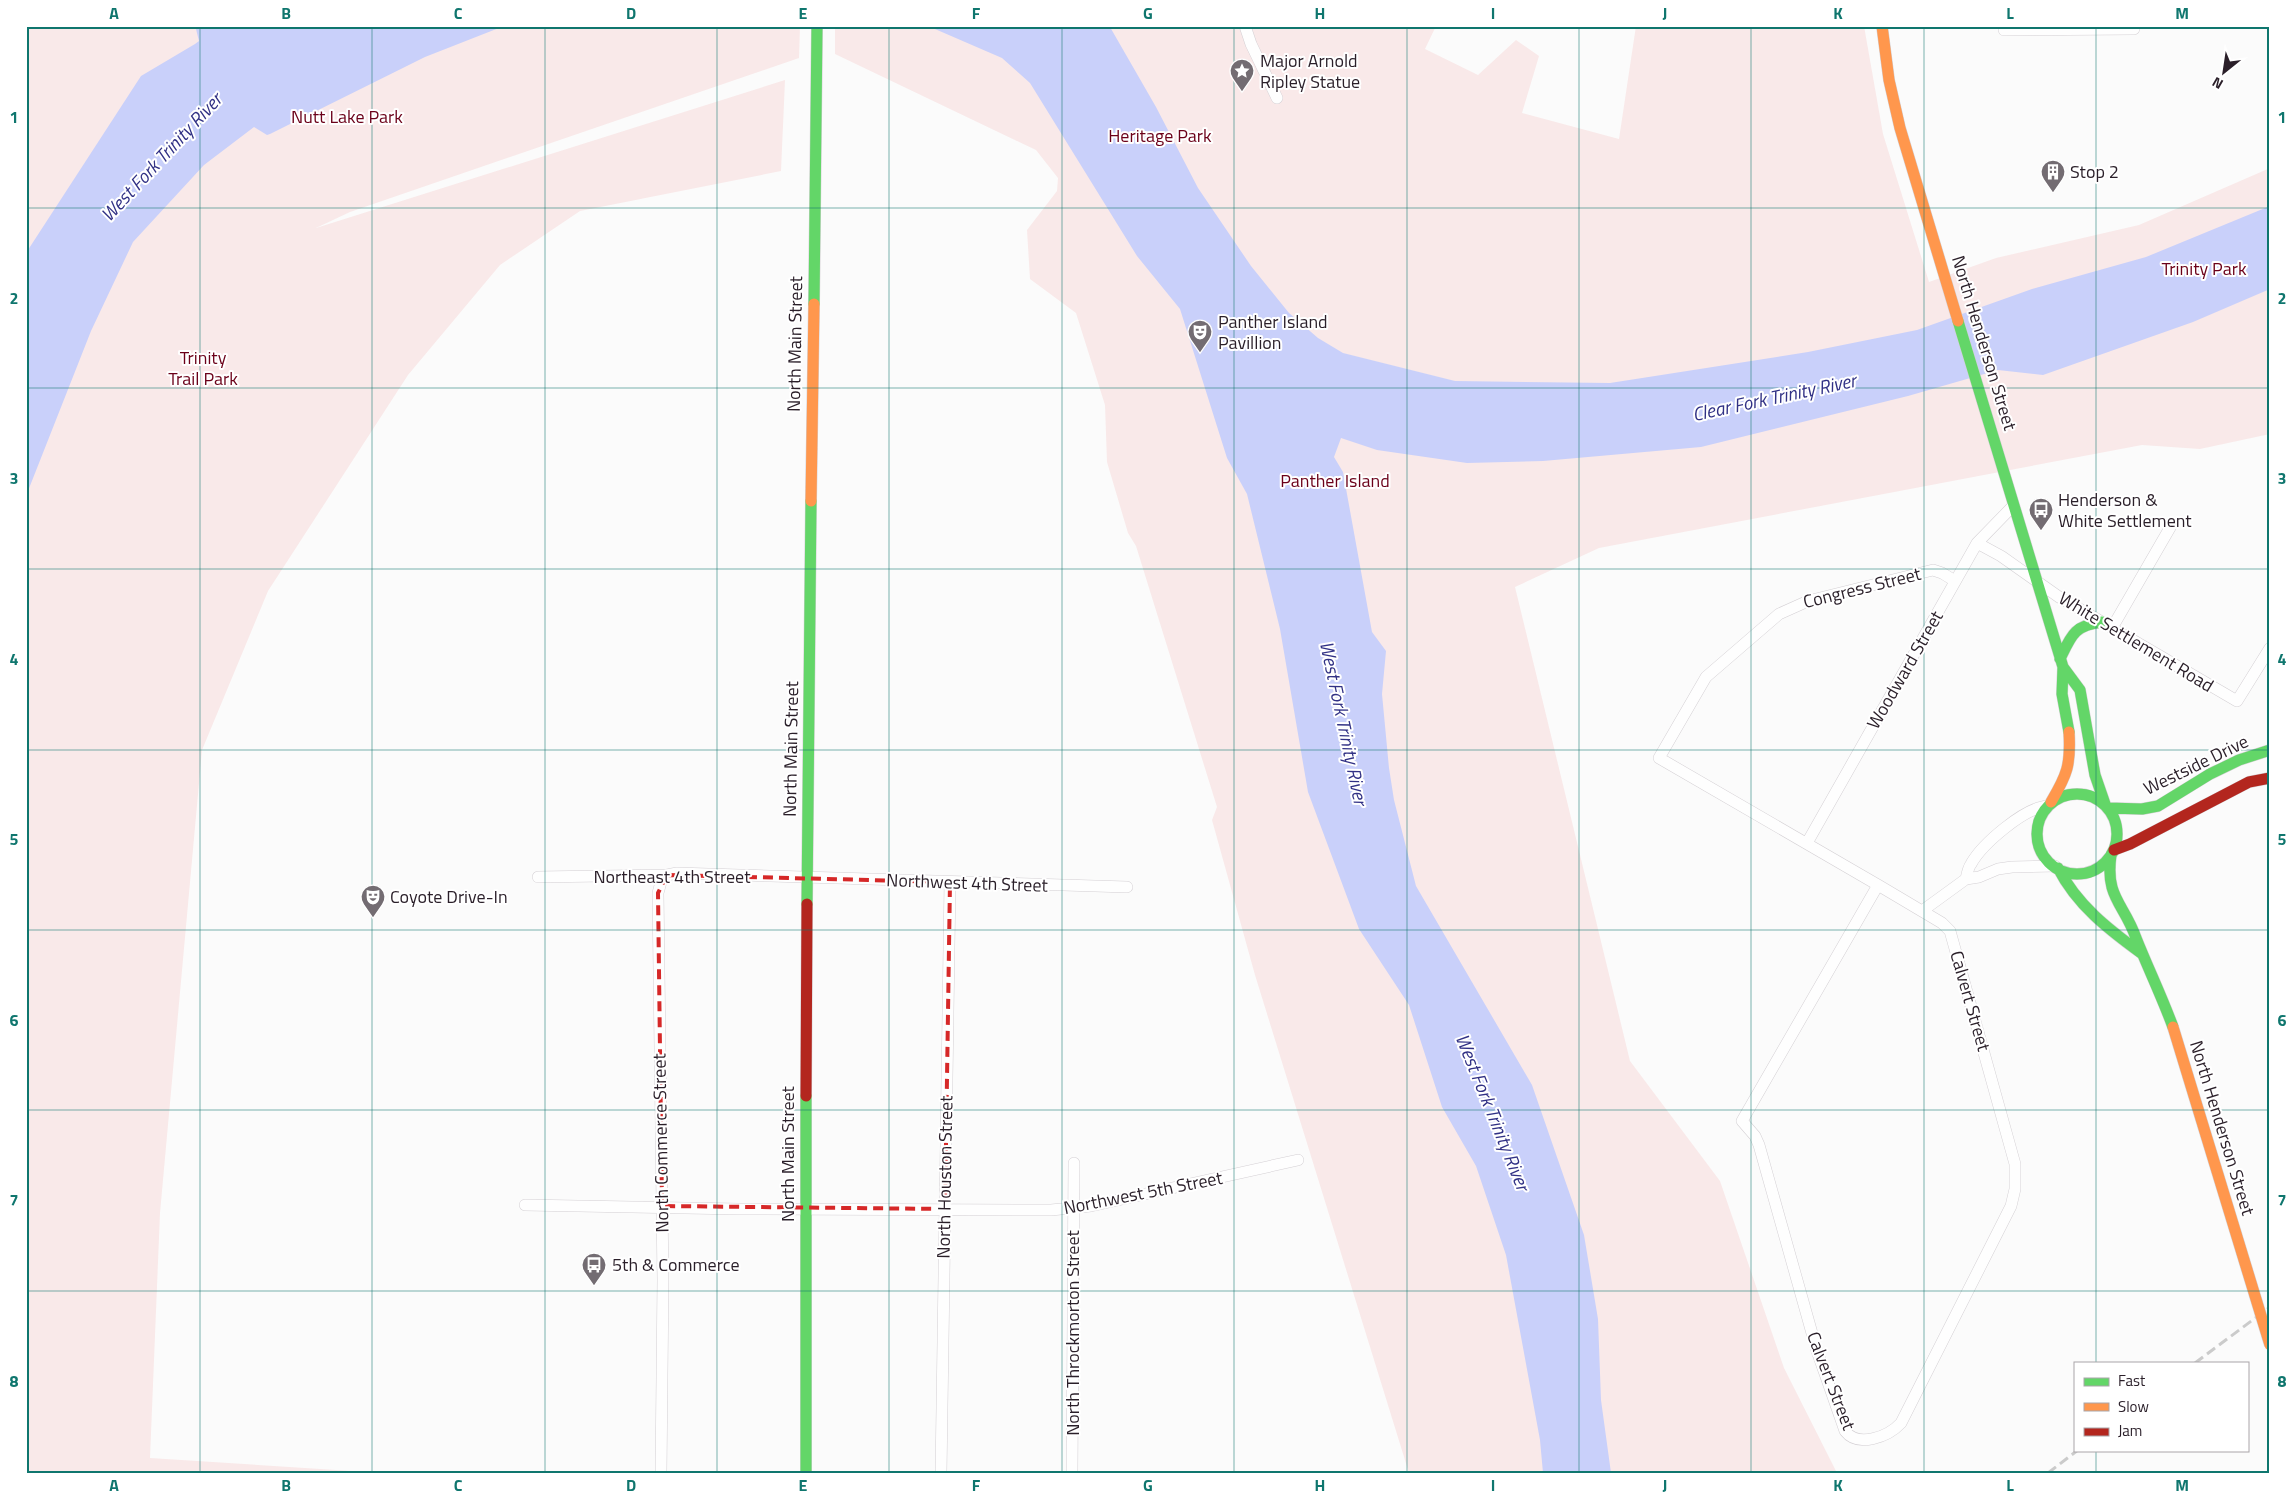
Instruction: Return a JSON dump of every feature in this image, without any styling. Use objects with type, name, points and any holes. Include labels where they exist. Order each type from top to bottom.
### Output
[{"type":"main road","name":"North Main Street","points":[[806,1473],[807,879],[817,26]]},
{"type":"main road","name":"North Henderson Street","points":[[1882,26],[1886,60],[1900,128],[2062,663],[2062,694],[2068,722],[2070,749],[2066,776],[2050,804]]},
{"type":"main road","points":[[2062,663],[2078,627],[2088,622],[2102,622]]},
{"type":"main road","name":"North Henderson Street","points":[[2062,663],[2080,690],[2095,775],[2106,806]]},
{"type":"main road","name":"Westside Drive","points":[[2106,806],[2142,809],[2158,806],[2239,760],[2270,750]]},
{"type":"main road","points":[[2112,853],[2117,832],[2114,819],[2106,806],[2086,795],[2072,794],[2050,804],[2040,818],[2037,831],[2039,845],[2045,857],[2057,867],[2074,874],[2085,873],[2102,865],[2112,853],[2242,786],[2270,778]]},
{"type":"main road","name":"North Henderson Street","points":[[2112,853],[2109,870],[2114,897],[2136,936],[2141,953],[2158,986],[2173,1027],[2270,1345]]},
{"type":"main road","name":"North Henderson Street","points":[[2057,867],[2065,886],[2082,906],[2141,953]]},
{"type":"street","points":[[1246,26],[1251,44],[1277,98]]},
{"type":"street","points":[[2004,28],[2134,28]]},
{"type":"street","name":"Woodward Street","points":[[1807,842],[1977,543],[2013,506]]},
{"type":"street","points":[[2112,628],[2171,526]]},
{"type":"street","name":"White Settlement Road","points":[[1977,543],[2001,556],[2059,597],[2237,701],[2270,648]]},
{"type":"street","name":"Congress Street","points":[[1659,758],[1706,677],[1779,614],[1808,601],[1933,570],[1942,572],[1955,581]]},
{"type":"street","name":"Calvert Street","points":[[1659,758],[1807,842],[1942,923],[1950,931],[2015,1164],[2014,1198],[1901,1423],[1890,1431],[1869,1440],[1855,1440],[1845,1430],[1817,1351],[1759,1145],[1742,1121],[1878,885]]},
{"type":"street","points":[[1966,879],[1969,865],[1998,834],[2020,818],[2050,804]]},
{"type":"street","points":[[1922,911],[1966,879],[1980,877],[1998,869],[2012,867],[2057,867]]},
{"type":"street","name":"Northeast 4th Street","points":[[538,877],[667,875],[677,873],[807,879]]},
{"type":"street","name":"North Commerce Street","points":[[661,1473],[662,1206],[658,893],[661,882],[667,875]]},
{"type":"street","name":"Northwest 4th Street","points":[[807,879],[1128,887]]},
{"type":"street","name":"North Houston Street","points":[[941,1473],[950,882]]},
{"type":"street","name":"Northwest 5th Street","points":[[525,1205],[805,1210],[945,1209],[1044,1211],[1091,1206],[1298,1160]]},
{"type":"street","name":"North Throckmorton Street","points":[[1072,1473],[1074,1163]]},
{"type":"highlighted area","points":[[667,875],[950,882],[945,1209],[662,1206],[658,893]]},
{"type":"green space","name":"Trinity Trail Park","points":[[26,26],[800,26],[799,58],[350,212],[316,228],[785,80],[781,171],[580,211],[500,265],[408,375],[268,591],[202,750],[160,1213],[150,1458],[383,1473],[26,1473]]},
{"type":"green space","name":"Panther Island","points":[[835,26],[1436,26],[1425,49],[1478,75],[1516,40],[1539,56],[1522,113],[1619,139],[1636,26],[1864,26],[1883,134],[1929,282],[1996,258],[2139,225],[2270,168],[2270,434],[2200,449],[2142,445],[1599,548],[1515,587],[1630,1061],[1720,1181],[1784,1368],[1837,1473],[1409,1473],[1255,975],[1212,820],[1217,807],[1136,546],[1128,533],[1107,462],[1105,405],[1076,313],[1030,279],[1027,230],[1057,191],[1058,178],[1036,150],[835,54]]},
{"type":"water","name":"West Fork Trinity River","points":[[199,26],[504,26],[425,57],[270,134],[267,135],[254,127],[204,165],[133,242],[91,331],[26,496],[26,253],[141,76],[199,41],[196,29]]},
{"type":"water","points":[[928,26],[1110,27],[1156,107],[1198,188],[1251,266],[1289,313],[1318,338],[1343,353],[1455,381],[1610,383],[1808,352],[1917,330],[2032,289],[2146,257],[2270,206],[2270,289],[2193,322],[2043,375],[1998,370],[1908,396],[1701,447],[1543,461],[1467,463],[1377,450],[1341,438],[1334,457],[1343,472],[1372,632],[1386,651],[1382,694],[1389,768],[1394,800],[1416,886],[1532,1085],[1584,1235],[1598,1319],[1601,1400],[1611,1473],[1543,1473],[1540,1440],[1506,1255],[1476,1166],[1442,1107],[1409,1005],[1359,929],[1308,792],[1280,629],[1247,494],[1227,458],[1180,309],[1137,256],[1030,83],[1002,58]]},
{"type":"railway","points":[[2196,1362],[2270,1307]]},
{"type":"railway","points":[[2048,1473],[2075,1452]]},
{"type":"traffic: fast","points":[[814,304],[817,26]]},
{"type":"traffic: fast","points":[[1958,321],[2063,667],[2062,694],[2069,732]]},
{"type":"traffic: fast","points":[[807,904],[811,501]]},
{"type":"traffic: fast","points":[[2060,659],[2067,644],[2079,629],[2102,622]]},
{"type":"traffic: fast","points":[[2063,667],[2080,690],[2095,775],[2105,804]]},
{"type":"traffic: fast","points":[[2108,808],[2142,809],[2158,806],[2210,774],[2239,760],[2270,750]]},
{"type":"traffic: fast","points":[[2077,794],[2092,797],[2105,806],[2114,819],[2117,834],[2114,849],[2105,862],[2092,871],[2077,874],[2062,871],[2049,862],[2040,849],[2037,834],[2040,819],[2049,806],[2062,797],[2077,794]]},
{"type":"traffic: fast","points":[[2111,855],[2110,869],[2113,891],[2131,926],[2173,1027]]},
{"type":"traffic: fast","points":[[2058,868],[2074,894],[2084,905],[2105,925],[2141,953]]},
{"type":"traffic: fast","points":[[806,1096],[806,1473]]},
{"type":"traffic: slow","points":[[1882,26],[1889,80],[1900,128],[1958,321]]},
{"type":"traffic: slow","points":[[811,501],[814,304]]},
{"type":"traffic: slow","points":[[2051,802],[2067,769],[2069,732]]},
{"type":"traffic: slow","points":[[2173,1027],[2270,1345]]},
{"type":"traffic: jam","points":[[2114,850],[2130,844],[2249,782],[2270,778]]},
{"type":"traffic: jam","points":[[806,1096],[807,904]]},
{"type":"place","name":"Major Arnold Ripley Statue","points":[[1242,92]]},
{"type":"place","name":"Stop 2","points":[[2053,193]]},
{"type":"place","name":"Panther Island Pavillion","points":[[1200,353]]},
{"type":"place","name":"Henderson & White Settlement","points":[[2041,531]]},
{"type":"place","name":"Coyote Drive-In","points":[[373,918]]},
{"type":"place","name":"5th & Commerce","points":[[594,1286]]},
{"type":"park label","name":"Nutt Lake Park","points":[[347,117]]},
{"type":"park label","name":"Heritage Park","points":[[1160,136]]},
{"type":"park label","name":"Trinity Park","points":[[2204,269]]},
{"type":"water label","name":"Clear Fork Trinity River","points":[[1774,397]]}]
